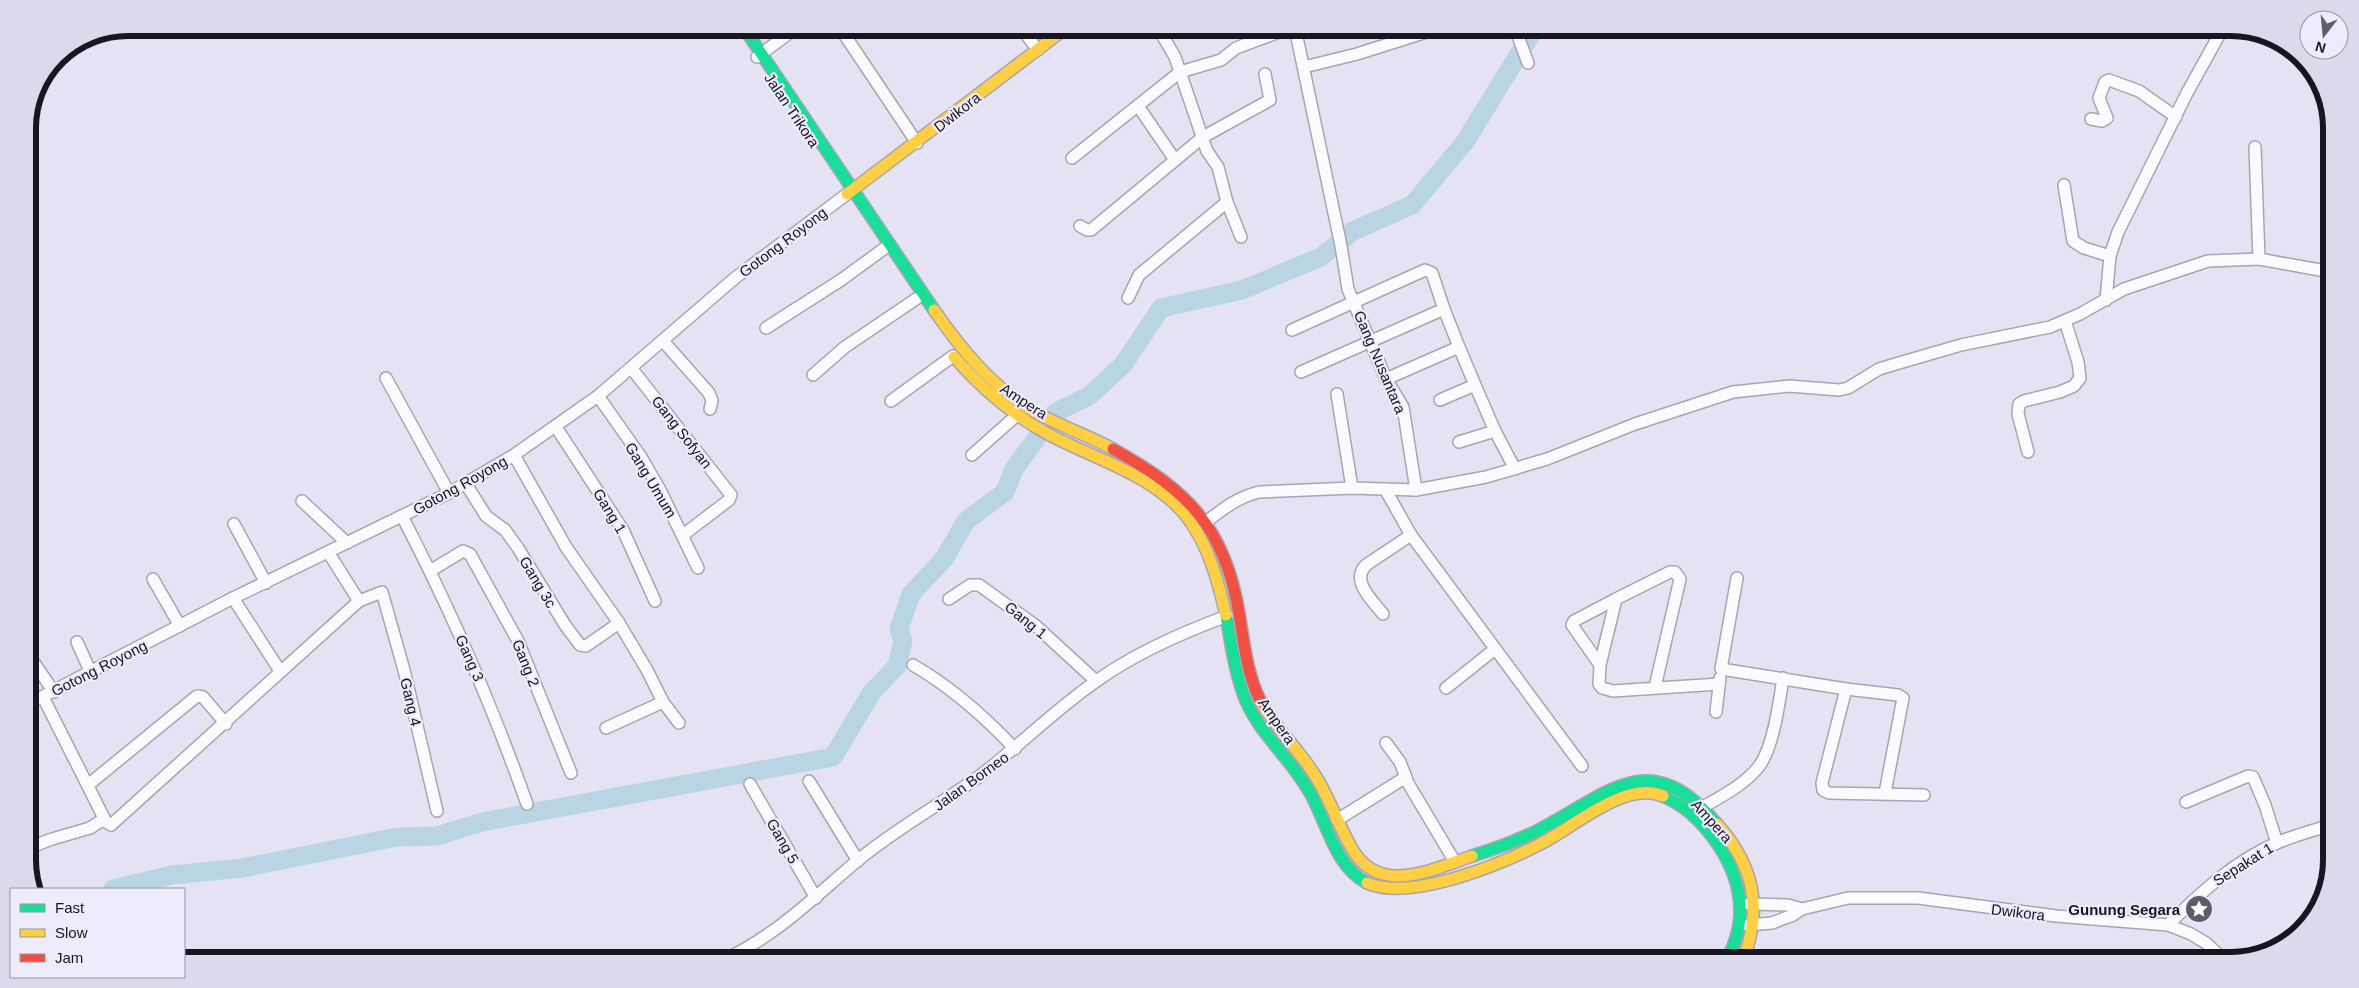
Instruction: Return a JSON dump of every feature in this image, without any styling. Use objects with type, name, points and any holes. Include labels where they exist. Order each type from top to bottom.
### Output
[{"type":"main road","name":"Jalan Trikora","points":[[743,36],[759,55]]},
{"type":"main road","name":"Jalan Trikora","points":[[748,36],[849,192]]},
{"type":"main road","name":"Dwikora","points":[[849,192],[1056,36]]},
{"type":"main road","name":"Ampera","points":[[849,192],[886,247],[972,361],[1015,398],[1037,412],[1094,439],[1147,468],[1179,494],[1206,522],[1220,543],[1233,575],[1252,680],[1259,699],[1314,774],[1361,862],[1375,872],[1395,876],[1409,875],[1455,862],[1528,835],[1610,788],[1632,780],[1647,779],[1675,787],[1703,807],[1721,827],[1743,859],[1756,903],[1755,925],[1746,952]]},
{"type":"main road","name":"Ampera","points":[[886,247],[916,299],[953,356],[971,377],[1029,423],[1125,470],[1151,486],[1188,520],[1206,548],[1218,577],[1242,687],[1253,714],[1262,731],[1304,782],[1336,850],[1349,868],[1364,882],[1383,888],[1399,889],[1416,888],[1452,878],[1532,849],[1622,798],[1643,792],[1662,796],[1681,807],[1706,832],[1727,861],[1736,883],[1741,925],[1730,952]]},
{"type":"main road","points":[[1206,548],[1220,543]]},
{"type":"street","points":[[759,55],[785,36]]},
{"type":"street","points":[[845,36],[917,142]]},
{"type":"street","points":[[1027,36],[1038,50]]},
{"type":"street","points":[[1163,36],[1174,53],[1210,159],[1218,167],[1227,202],[1241,237]]},
{"type":"street","points":[[1072,158],[1180,72],[1221,60],[1236,48],[1268,36]]},
{"type":"street","name":"Gang Nusantara","points":[[1297,36],[1338,230],[1346,281],[1386,379],[1403,407],[1416,490]]},
{"type":"street","points":[[1304,67],[1357,54],[1414,36]]},
{"type":"street","points":[[1518,36],[1528,63]]},
{"type":"street","points":[[2106,300],[2110,256],[2118,232],[2219,36]]},
{"type":"street","points":[[1080,226],[1091,230],[1203,137],[1270,100],[1265,74]]},
{"type":"street","points":[[2091,119],[2102,121],[2107,118],[2099,98],[2105,82],[2109,80],[2139,91],[2176,117]]},
{"type":"street","points":[[1138,106],[1175,160]]},
{"type":"street","points":[[2255,147],[2259,259]]},
{"type":"street","points":[[2064,185],[2073,241],[2084,248],[2110,256]]},
{"type":"street","name":"Gotong Royong","points":[[36,700],[233,598],[449,493],[514,455],[598,396],[632,369],[742,272],[849,192]]},
{"type":"street","points":[[1128,298],[1139,275],[1227,202]]},
{"type":"street","points":[[766,328],[842,280],[886,247]]},
{"type":"street","points":[[1206,522],[1232,502],[1259,492],[1352,488],[1416,490],[1451,485],[1547,459],[1658,416],[1733,392],[1789,386],[1839,390],[1848,388],[1879,369],[1961,345],[2043,329],[2065,321],[2124,289],[2192,264],[2223,259],[2259,259],[2323,271]]},
{"type":"street","points":[[1292,330],[1354,300],[1429,270],[1432,273],[1459,347],[1495,432],[1515,469]]},
{"type":"street","points":[[813,375],[846,347],[916,299]]},
{"type":"street","points":[[1301,372],[1444,309]]},
{"type":"street","points":[[2028,452],[2018,414],[2019,404],[2074,386],[2080,378],[2078,362],[2065,321]]},
{"type":"street","points":[[663,341],[709,393],[712,401],[710,409]]},
{"type":"street","points":[[1386,379],[1459,347]]},
{"type":"street","points":[[891,401],[953,356]]},
{"type":"street","name":"Gang Sofyan","points":[[632,369],[731,495],[729,500],[683,535]]},
{"type":"street","points":[[386,378],[449,493]]},
{"type":"street","points":[[1440,400],[1475,385]]},
{"type":"street","points":[[1337,394],[1352,488]]},
{"type":"street","name":"Gang Umum","points":[[598,396],[641,457],[683,535],[698,568]]},
{"type":"street","points":[[972,455],[1017,415]]},
{"type":"street","name":"Gang 1","points":[[556,427],[623,530],[655,601]]},
{"type":"street","points":[[1459,442],[1495,432]]},
{"type":"street","points":[[514,455],[566,547],[619,623],[648,670],[663,702],[679,723]]},
{"type":"street","name":"Gang 3c","points":[[466,484],[486,516],[505,530],[518,548],[564,625],[580,645],[586,646],[619,623]]},
{"type":"street","points":[[1384,489],[1411,535],[1582,766]]},
{"type":"street","points":[[302,501],[347,543]]},
{"type":"street","name":"Gang 3","points":[[402,516],[430,571],[491,705],[527,804]]},
{"type":"street","points":[[234,524],[266,583]]},
{"type":"street","points":[[1384,614],[1362,586],[1361,572],[1366,565],[1411,535]]},
{"type":"street","name":"Gang 2","points":[[430,571],[463,551],[469,552],[518,641],[571,773]]},
{"type":"street","points":[[36,669],[49,694],[104,819],[107,824],[113,825],[359,601],[328,552]]},
{"type":"street","points":[[1600,665],[1572,625],[1574,621],[1670,572],[1679,575],[1680,578],[1655,687]]},
{"type":"street","points":[[1716,712],[1721,669],[1737,578]]},
{"type":"street","points":[[153,579],[180,626]]},
{"type":"street","name":"Gang 1","points":[[950,599],[970,584],[979,585],[1036,626],[1096,681]]},
{"type":"street","name":"Gang 4","points":[[359,601],[378,592],[383,594],[404,670],[437,811]]},
{"type":"street","points":[[233,598],[280,671]]},
{"type":"street","points":[[1616,599],[1600,665],[1599,684],[1602,688],[1613,691],[1719,684]]},
{"type":"street","name":"Jalan Borneo","points":[[738,952],[770,934],[816,898],[858,861],[1015,749],[1060,708],[1096,681],[1149,649],[1188,630],[1227,616]]},
{"type":"street","points":[[77,642],[91,673]]},
{"type":"street","points":[[1446,688],[1495,649]]},
{"type":"street","points":[[914,665],[929,674],[990,722],[1015,749]]},
{"type":"street","points":[[1721,669],[1846,689],[1898,694],[1903,698],[1885,793]]},
{"type":"street","points":[[1703,807],[1732,789],[1760,765],[1774,722],[1783,678]]},
{"type":"street","points":[[1846,689],[1822,783],[1823,789],[1829,793],[1924,795]]},
{"type":"street","points":[[88,785],[197,696],[203,698],[226,724]]},
{"type":"street","points":[[606,728],[663,702]]},
{"type":"street","points":[[1386,743],[1400,762],[1406,777],[1455,862]]},
{"type":"street","points":[[2186,802],[2248,776],[2253,777],[2265,805],[2277,843]]},
{"type":"street","points":[[1337,820],[1406,777]]},
{"type":"street","points":[[809,781],[858,861]]},
{"type":"street","name":"Gang 5","points":[[750,784],[816,898]]},
{"type":"street","points":[[36,845],[52,838],[90,828],[104,819]]},
{"type":"street","name":"Sepakat 1","points":[[2168,925],[2216,880],[2277,843],[2323,829]]},
{"type":"street","name":"Dwikora","points":[[1741,925],[1772,923],[1793,915],[1802,909],[1848,898],[1918,898],[2056,916],[2168,925],[2206,943],[2216,952]]},
{"type":"street","name":"Dwikora","points":[[1740,905],[1756,903],[1788,905],[1802,909]]},
{"type":"waterway","points":[[117,888],[172,875],[242,868],[397,837],[437,836],[482,822],[833,757],[872,692],[897,666],[903,641],[899,629],[911,594],[944,559],[966,521],[1005,492],[1014,469],[1056,412],[1089,396],[1123,365],[1161,308],[1242,290],[1321,257],[1353,231],[1412,205],[1465,142],[1530,36]]},
{"type":"traffic: fast","points":[[749,36],[934,310]]},
{"type":"traffic: fast","points":[[1226,615],[1239,680],[1252,713],[1302,779],[1332,842],[1347,866],[1367,883]]},
{"type":"traffic: fast","points":[[1472,856],[1528,835],[1593,799],[1633,782],[1653,781],[1673,787],[1694,801],[1717,824]]},
{"type":"traffic: fast","points":[[1663,796],[1692,814],[1705,827],[1726,858],[1733,874],[1738,891],[1740,922],[1731,952]]},
{"type":"traffic: slow","points":[[847,194],[1055,36]]},
{"type":"traffic: slow","points":[[934,310],[966,353],[990,378],[1018,401],[1052,421],[1113,449]]},
{"type":"traffic: slow","points":[[954,357],[986,390],[1034,426],[1140,478],[1173,502],[1195,528],[1207,552],[1226,615]]},
{"type":"traffic: slow","points":[[1261,702],[1267,713],[1313,771],[1351,847],[1362,862],[1376,871],[1390,876],[1406,876],[1440,868],[1472,856]]},
{"type":"traffic: slow","points":[[1367,883],[1385,888],[1407,888],[1456,878],[1525,852],[1616,800],[1633,794],[1648,793],[1663,796]]},
{"type":"traffic: slow","points":[[1717,824],[1730,840],[1739,856],[1747,872],[1751,888],[1753,923],[1746,952]]},
{"type":"traffic: jam","points":[[1113,449],[1139,464],[1182,496],[1212,534],[1224,557],[1233,583],[1249,670],[1261,702]]},
{"type":"place","name":"Gunung Segara","points":[[2199,909]]}]
